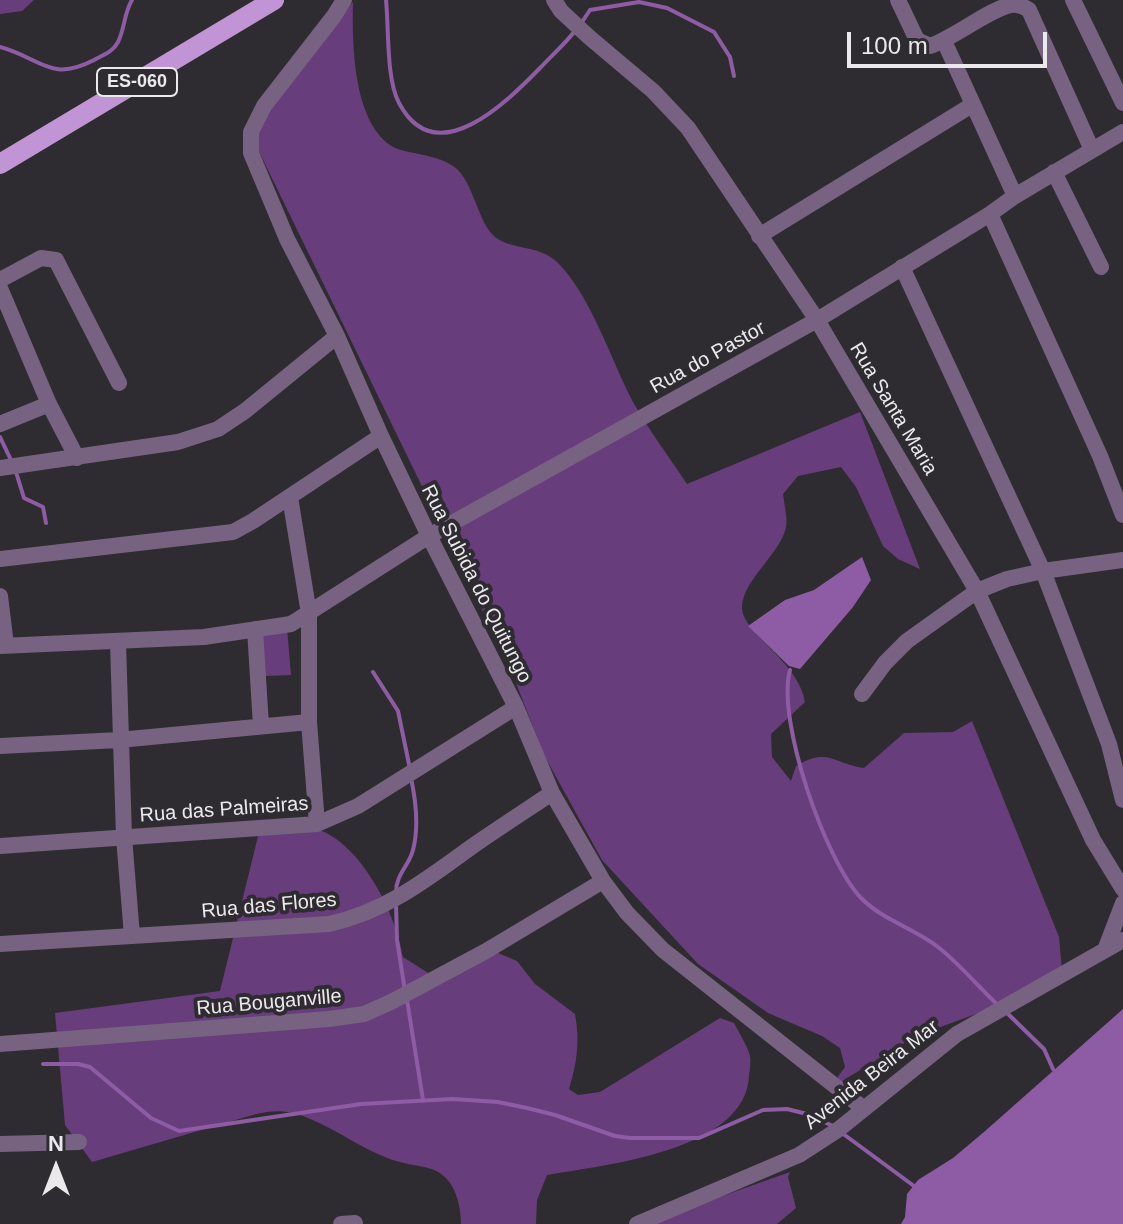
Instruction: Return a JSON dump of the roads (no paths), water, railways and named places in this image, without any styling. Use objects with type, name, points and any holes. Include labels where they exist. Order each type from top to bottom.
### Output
[{"type":"main road","name":"ES-060","points":[[0,164],[274,0]]},
{"type":"street","name":"Rua Subida do Quitungo","points":[[344,0],[264,106],[251,132],[251,153],[287,239],[337,336],[429,536],[516,707],[552,793],[603,881],[627,913],[663,950],[863,1108]]},
{"type":"street","name":"Rua Santa Maria","points":[[554,0],[561,11],[653,91],[688,128],[817,320],[977,591],[1093,840],[1123,889]]},
{"type":"street","points":[[898,0],[909,27],[922,44],[930,46],[1006,6],[1019,5],[1029,10],[1092,150]]},
{"type":"street","points":[[1073,0],[1123,103]]},
{"type":"street","points":[[944,41],[1015,196]]},
{"type":"street","points":[[759,236],[972,105]]},
{"type":"street","name":"Rua do Pastor","points":[[3,645],[204,637],[291,624],[429,536],[817,320],[1123,132]]},
{"type":"street","points":[[1054,172],[1101,267]]},
{"type":"street","points":[[990,214],[1100,456],[1123,515]]},
{"type":"street","points":[[0,280],[36,260],[56,260],[119,383]]},
{"type":"street","points":[[902,267],[1043,571],[1109,744],[1123,800]]},
{"type":"street","points":[[0,288],[49,404],[77,458]]},
{"type":"street","points":[[0,468],[178,442],[218,429],[245,411],[337,336]]},
{"type":"street","points":[[0,424],[49,404]]},
{"type":"street","points":[[0,559],[233,532],[381,436]]},
{"type":"street","points":[[290,497],[309,614],[309,722],[317,824]]},
{"type":"street","points":[[862,694],[885,663],[907,641],[977,591],[1007,579],[1043,571],[1123,560]]},
{"type":"street","points":[[0,596],[3,645]]},
{"type":"street","points":[[255,629],[261,726]]},
{"type":"street","points":[[118,642],[119,740],[132,936]]},
{"type":"street","name":"Rua das Palmeiras","points":[[0,846],[317,824],[358,806],[516,707]]},
{"type":"street","points":[[0,746],[119,740],[309,722]]},
{"type":"street","name":"Rua das Flores","points":[[0,944],[329,924],[352,919],[410,892],[552,793]]},
{"type":"street","name":"Rua Bouganville","points":[[0,1044],[364,1014],[486,951],[603,881]]},
{"type":"street","points":[[1104,952],[1123,903]]},
{"type":"street","name":"Avenida Beira Mar","points":[[637,1224],[799,1155],[839,1129],[957,1034],[1123,940]]},
{"type":"street","points":[[0,1144],[79,1142]]},
{"type":"street","points":[[341,1224],[355,1223]]},
{"type":"waterway","points":[[0,47],[56,69],[79,66],[104,55],[116,45],[132,0]]},
{"type":"waterway","points":[[386,0],[390,67],[395,93],[414,123],[432,132],[451,132],[491,112],[527,81],[574,32]]},
{"type":"waterway","points":[[580,25],[590,10],[639,2],[667,8],[714,32],[730,57],[734,76]]},
{"type":"waterway","points":[[0,437],[11,460]]},
{"type":"waterway","points":[[16,472],[24,498],[43,507],[46,523]]},
{"type":"waterway","points":[[790,670],[790,722],[797,755],[819,823],[847,880],[870,906],[929,940],[946,954],[1000,1007]]},
{"type":"waterway","points":[[373,672],[398,711],[410,769]]},
{"type":"waterway","points":[[396,892],[415,841],[416,814],[411,778]]},
{"type":"waterway","points":[[396,905],[397,940],[405,991]]},
{"type":"waterway","points":[[407,1000],[423,1100]]},
{"type":"waterway","points":[[1006,1012],[1044,1049],[1053,1069]]},
{"type":"waterway","points":[[43,1064],[90,1067],[151,1118],[179,1131],[361,1104],[453,1099],[498,1102],[527,1108],[630,1138],[699,1138],[763,1110],[787,1109],[835,1127]]},
{"type":"waterway","points":[[842,1133],[914,1186]]}]
